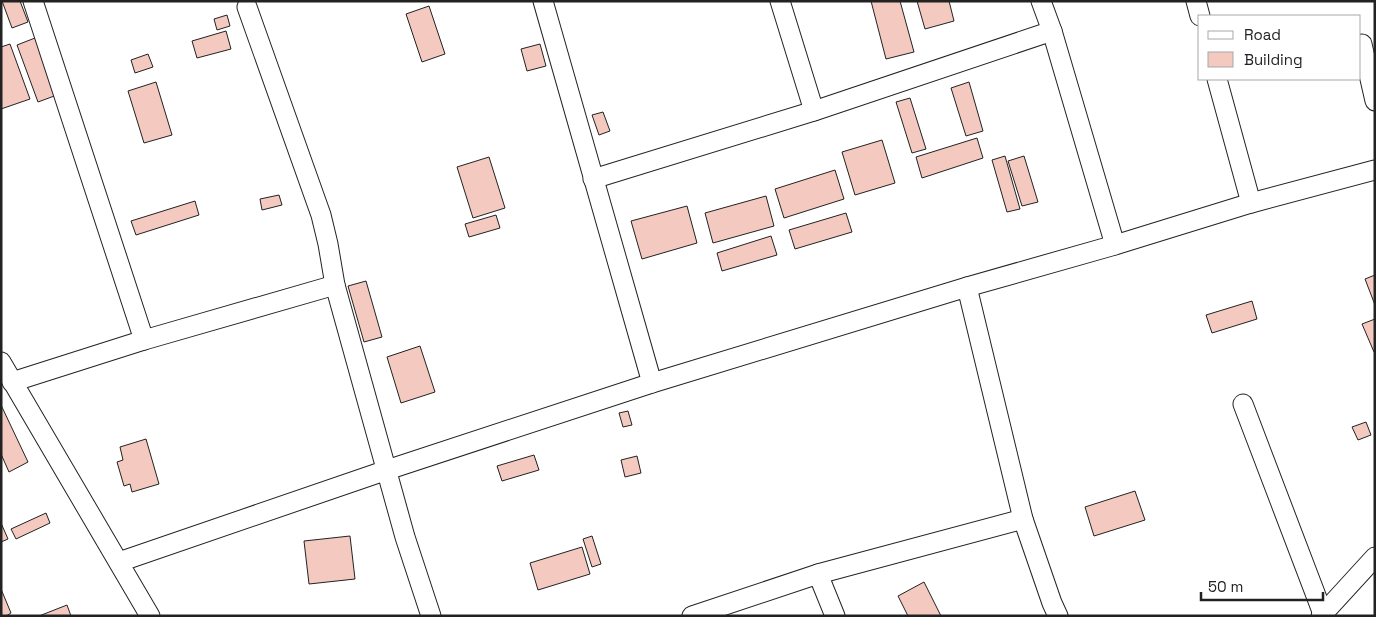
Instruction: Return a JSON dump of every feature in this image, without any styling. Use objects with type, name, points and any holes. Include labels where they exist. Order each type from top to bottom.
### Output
[{"type":"street","points":[[33,1],[144,340]]},
{"type":"street","points":[[543,1],[652,383]]},
{"type":"street","points":[[780,1],[814,111]]},
{"type":"street","points":[[1041,1],[1052,31],[1114,245]]},
{"type":"street","points":[[1196,1],[1200,15]]},
{"type":"street","points":[[247,8],[321,215],[335,285],[405,537],[431,616]]},
{"type":"street","points":[[593,179],[814,111],[1052,31]]},
{"type":"street","points":[[1362,44],[1375,101]]},
{"type":"street","points":[[1217,80],[1251,203]]},
{"type":"street","points":[[119,562],[387,470],[652,383],[1251,203],[1375,170]]},
{"type":"street","points":[[12,382],[144,340],[335,285]]},
{"type":"street","points":[[967,287],[1023,518],[1058,616]]},
{"type":"street","points":[[1,362],[150,616]]},
{"type":"street","points":[[1243,404],[1322,615],[1375,557]]},
{"type":"street","points":[[692,616],[818,574],[1023,518]]},
{"type":"street","points":[[818,574],[835,616]]},
{"type":"building","points":[[2,1],[20,1],[28,22],[12,28]]},
{"type":"building","points":[[871,1],[900,1],[914,52],[886,59]]},
{"type":"building","points":[[917,1],[949,1],[954,21],[925,29]]},
{"type":"building","points":[[429,6],[445,54],[422,62],[406,14]]},
{"type":"building","points":[[227,15],[230,26],[217,30],[214,19]]},
{"type":"building","points":[[226,31],[231,49],[197,58],[192,41]]},
{"type":"building","points":[[35,38],[57,95],[38,102],[17,45]]},
{"type":"building","points":[[10,44],[30,99],[1,109],[1,47]]},
{"type":"building","points":[[540,44],[546,66],[527,71],[521,49]]},
{"type":"building","points":[[148,54],[153,67],[135,73],[131,60]]},
{"type":"building","points":[[156,82],[172,135],[144,143],[128,91]]},
{"type":"building","points":[[969,82],[983,131],[966,136],[951,88]]},
{"type":"building","points":[[910,98],[926,149],[912,153],[896,102]]},
{"type":"building","points":[[603,112],[610,131],[599,135],[592,115]]},
{"type":"building","points":[[977,138],[983,158],[922,178],[916,157]]},
{"type":"building","points":[[882,140],[895,183],[855,195],[842,152]]},
{"type":"building","points":[[1005,156],[1020,209],[1007,212],[992,160]]},
{"type":"building","points":[[1024,156],[1038,202],[1022,206],[1008,161]]},
{"type":"building","points":[[489,157],[505,208],[473,218],[457,167]]},
{"type":"building","points":[[835,170],[844,199],[784,218],[775,189]]},
{"type":"building","points":[[279,195],[282,205],[262,210],[260,199]]},
{"type":"building","points":[[766,196],[774,226],[713,243],[705,213]]},
{"type":"building","points":[[195,201],[199,215],[136,235],[131,221]]},
{"type":"building","points":[[687,206],[697,243],[642,259],[631,221]]},
{"type":"building","points":[[846,213],[852,232],[795,249],[789,230]]},
{"type":"building","points":[[496,215],[500,228],[469,237],[465,224]]},
{"type":"building","points":[[771,236],[777,255],[722,271],[717,253]]},
{"type":"building","points":[[1375,275],[1375,305],[1365,279]]},
{"type":"building","points":[[366,281],[382,337],[364,342],[348,286]]},
{"type":"building","points":[[1252,301],[1257,319],[1212,333],[1206,315]]},
{"type":"building","points":[[1375,319],[1375,352],[1374,352],[1362,324]]},
{"type":"building","points":[[420,346],[435,392],[401,403],[387,357]]},
{"type":"building","points":[[1,405],[28,462],[9,472],[1,454]]},
{"type":"building","points":[[628,411],[632,425],[623,427],[619,413]]},
{"type":"building","points":[[1366,422],[1371,435],[1358,440],[1352,427]]},
{"type":"building","points":[[146,439],[159,484],[132,492],[130,484],[124,486],[117,462],[123,460],[120,447]]},
{"type":"building","points":[[534,455],[539,470],[502,481],[497,466]]},
{"type":"building","points":[[637,456],[641,473],[625,477],[621,460]]},
{"type":"building","points":[[1135,491],[1145,520],[1094,536],[1085,507]]},
{"type":"building","points":[[46,513],[50,523],[16,539],[11,529]]},
{"type":"building","points":[[1,523],[8,539],[1,542]]},
{"type":"building","points":[[350,536],[355,579],[309,584],[304,541]]},
{"type":"building","points":[[592,536],[601,564],[592,567],[583,539]]},
{"type":"building","points":[[582,547],[590,574],[538,590],[530,563]]},
{"type":"building","points":[[924,582],[941,616],[908,616],[898,596]]},
{"type":"building","points":[[1,589],[11,613],[6,616],[1,616]]},
{"type":"building","points":[[67,605],[71,616],[39,616]]}]
